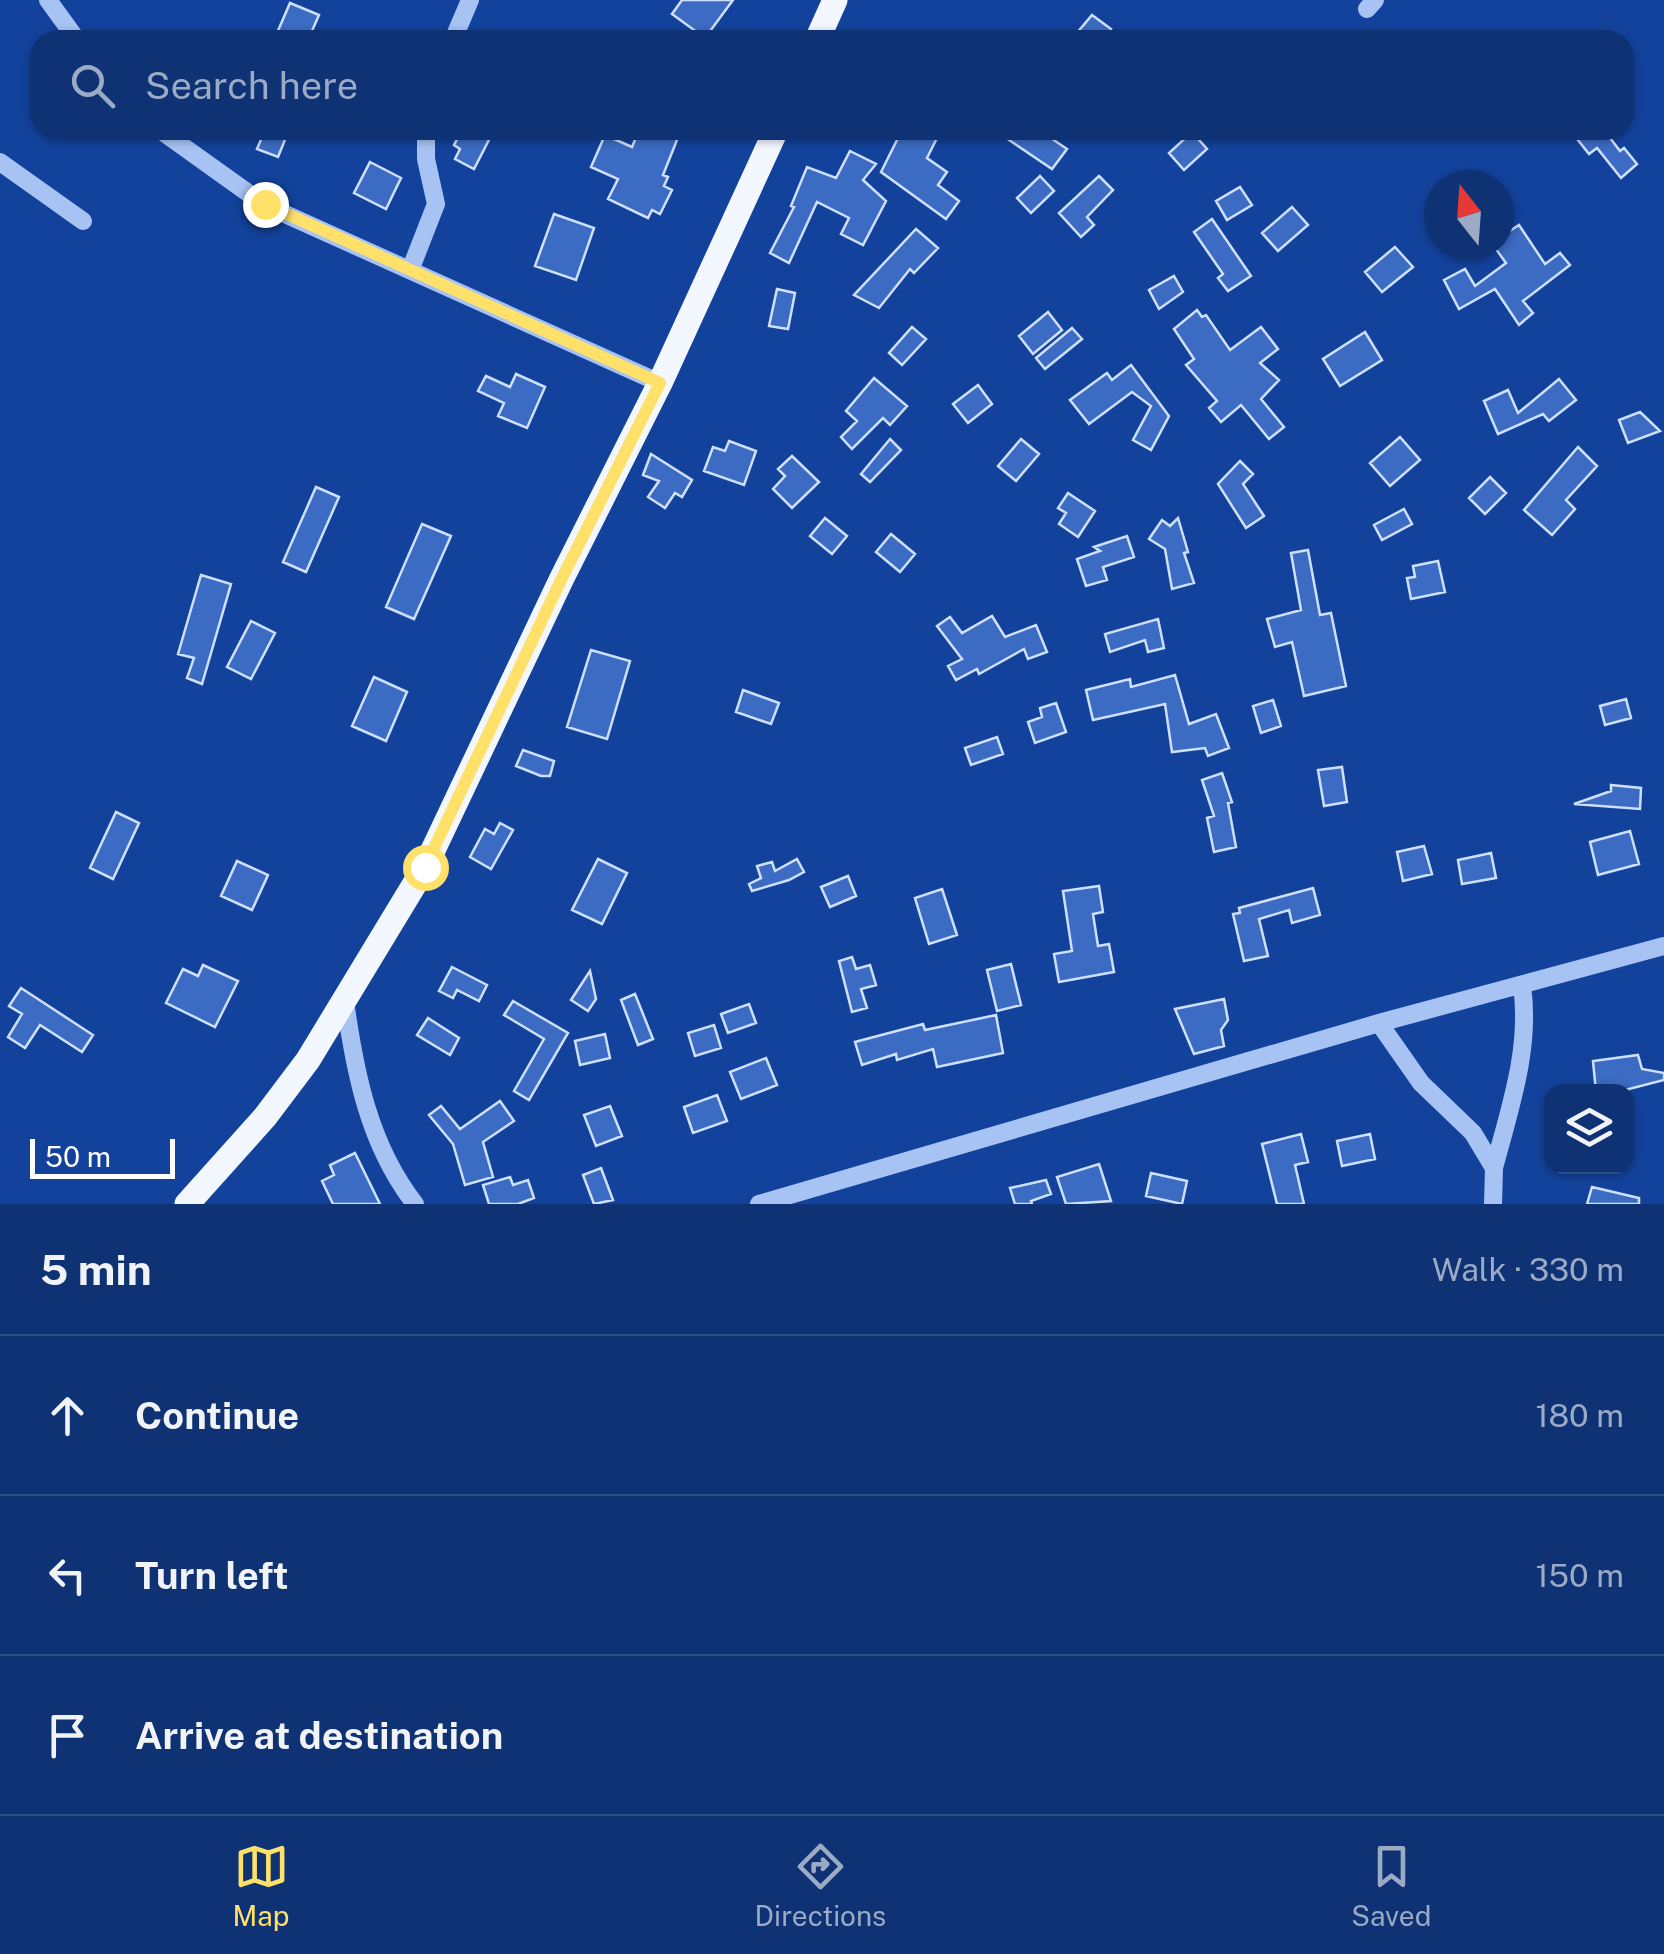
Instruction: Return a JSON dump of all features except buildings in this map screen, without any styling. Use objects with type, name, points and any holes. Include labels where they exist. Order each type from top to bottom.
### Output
[{"type":"main road","points":[[822,30],[835,0]]},
{"type":"main road","points":[[186,1204],[265,1117],[308,1060],[425,867],[660,383],[771,140]]},
{"type":"street","points":[[48,0],[70,30]]},
{"type":"street","points":[[456,30],[470,0]]},
{"type":"street","points":[[174,140],[265,204],[660,383]]},
{"type":"street","points":[[411,268],[436,204],[426,140]]},
{"type":"street","points":[[0,162],[83,221]]},
{"type":"street","points":[[759,1204],[1379,1024],[1664,946]]},
{"type":"street","points":[[1493,1204],[1494,1168],[1524,1046],[1522,986]]},
{"type":"street","points":[[345,1000],[367,1115],[402,1186],[416,1204]]},
{"type":"street","points":[[1379,1024],[1421,1083],[1473,1133],[1494,1168]]},
{"type":"route","points":[[265,204],[660,383],[561,580],[425,867]]}]
